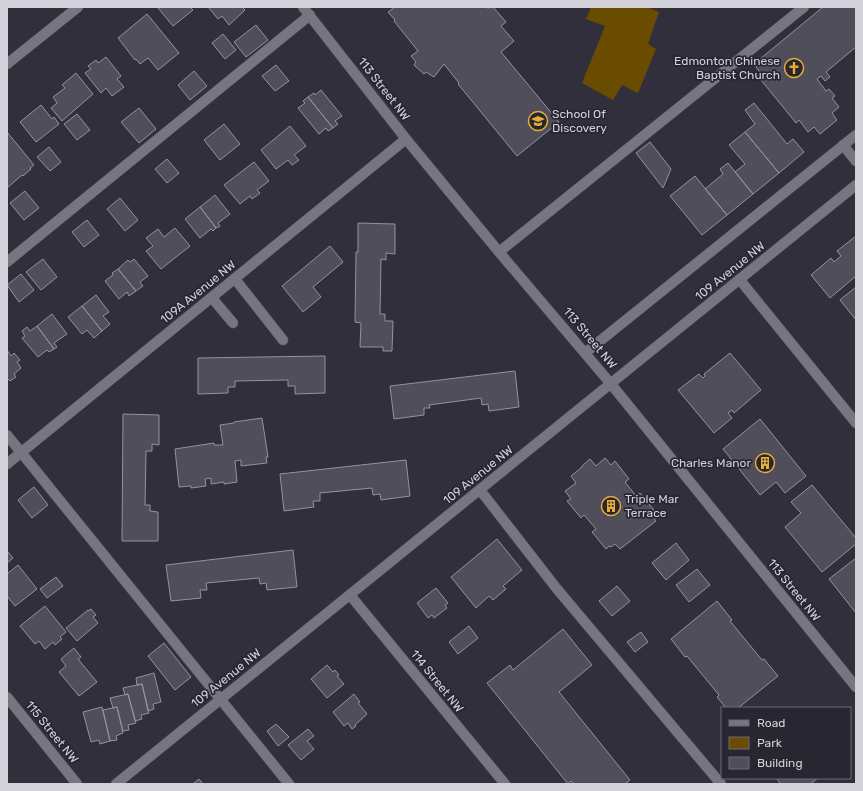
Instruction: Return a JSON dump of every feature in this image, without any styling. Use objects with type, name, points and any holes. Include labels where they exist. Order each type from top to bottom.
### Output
[{"type":"street","points":[[7,64],[78,7]]},
{"type":"street","name":"113 Street NW","points":[[303,7],[406,139],[585,352],[856,687]]},
{"type":"street","points":[[500,252],[804,7]]},
{"type":"street","points":[[7,262],[310,15]]},
{"type":"street","points":[[585,352],[856,135]]},
{"type":"street","name":"109A Avenue NW","points":[[7,464],[406,139]]},
{"type":"street","points":[[843,145],[856,161]]},
{"type":"street","name":"109 Avenue NW","points":[[116,784],[856,185]]},
{"type":"street","points":[[235,279],[283,340]]},
{"type":"street","points":[[740,280],[856,423]]},
{"type":"street","points":[[212,298],[233,323]]},
{"type":"street","points":[[7,435],[288,784]]},
{"type":"street","points":[[480,490],[557,589],[721,784]]},
{"type":"street","name":"114 Street NW","points":[[350,595],[505,784]]},
{"type":"street","name":"115 Street NW","points":[[7,696],[78,784]]},
{"type":"green space","points":[[591,7],[647,7],[659,12],[648,44],[656,49],[638,93],[622,85],[613,100],[582,83],[605,26],[586,19]]},
{"type":"building","points":[[190,7],[193,10],[173,26],[158,8]]},
{"type":"building","points":[[208,7],[242,7],[245,10],[229,25],[222,16],[218,19]]},
{"type":"building","points":[[395,7],[493,7],[506,22],[501,26],[514,41],[501,52],[559,122],[517,156],[458,84],[459,83],[444,64],[434,77],[426,72],[424,74],[414,65],[416,62],[411,56],[418,51],[388,12]]},
{"type":"building","name":"Edmonton Chinese Baptist Church","points":[[823,7],[856,7],[856,47],[826,72],[830,77],[825,81],[821,76],[817,79],[826,91],[829,89],[835,96],[832,98],[839,107],[832,113],[837,120],[820,134],[814,127],[808,132],[799,120],[796,123],[761,80],[764,78],[754,64]]},
{"type":"building","points":[[147,14],[179,53],[158,70],[148,58],[140,64],[136,59],[135,60],[118,38]]},
{"type":"building","points":[[256,25],[268,40],[246,57],[234,42]]},
{"type":"building","points":[[223,34],[236,50],[225,59],[212,43]]},
{"type":"building","points":[[106,57],[121,76],[117,79],[124,87],[112,96],[106,88],[101,93],[85,73],[91,69],[88,66],[96,60],[98,63]]},
{"type":"building","points":[[276,65],[289,81],[275,91],[262,76]]},
{"type":"building","points":[[194,71],[207,86],[190,100],[178,85]]},
{"type":"building","points":[[76,73],[93,94],[62,121],[51,108],[57,103],[53,97],[65,88],[62,85]]},
{"type":"building","points":[[321,90],[342,116],[335,121],[338,124],[333,128],[308,97],[314,93],[315,95]]},
{"type":"building","points":[[308,97],[333,128],[328,131],[326,128],[319,134],[298,108],[305,103],[303,101]]},
{"type":"building","points":[[754,103],[787,144],[793,139],[804,152],[779,173],[745,132],[755,124],[745,110]]},
{"type":"building","points":[[41,105],[52,119],[54,117],[59,124],[36,142],[20,122]]},
{"type":"building","points":[[139,108],[156,129],[139,143],[121,122]]},
{"type":"building","points":[[77,114],[90,130],[77,140],[64,124]]},
{"type":"building","points":[[224,124],[240,144],[220,160],[204,140]]},
{"type":"building","points":[[290,126],[306,146],[294,155],[299,160],[292,165],[288,160],[276,169],[261,150]]},
{"type":"building","points":[[7,132],[34,165],[23,176],[22,175],[7,188]]},
{"type":"building","points":[[745,132],[779,173],[753,194],[735,172],[745,164],[729,145]]},
{"type":"building","points":[[650,142],[671,169],[663,188],[636,153]]},
{"type":"building","points":[[49,147],[61,162],[50,171],[37,157]]},
{"type":"building","points":[[167,159],[179,173],[167,183],[155,169]]},
{"type":"building","points":[[254,162],[269,181],[257,190],[260,193],[252,199],[250,196],[240,204],[224,185]]},
{"type":"building","points":[[728,163],[753,194],[727,215],[705,189],[723,174],[720,169]]},
{"type":"building","points":[[695,176],[727,215],[702,235],[670,196]]},
{"type":"building","points":[[25,191],[39,208],[24,220],[10,203]]},
{"type":"building","points":[[215,195],[230,214],[218,223],[220,226],[216,228],[200,207]]},
{"type":"building","points":[[120,198],[138,220],[125,231],[107,209]]},
{"type":"building","points":[[200,207],[216,228],[213,231],[211,229],[200,238],[185,219]]},
{"type":"building","points":[[87,220],[99,235],[84,247],[72,232]]},
{"type":"building","points":[[358,223],[395,224],[395,254],[386,253],[386,260],[381,259],[380,314],[385,314],[385,321],[393,321],[392,351],[383,351],[383,347],[360,347],[361,323],[355,322]]},
{"type":"building","points":[[175,228],[190,246],[161,269],[146,251],[153,246],[146,238],[158,229],[164,237]]},
{"type":"building","points":[[856,236],[856,276],[830,298],[811,275],[831,258],[834,262],[841,256],[837,251]]},
{"type":"building","points":[[330,246],[343,262],[313,287],[321,297],[303,312],[282,286]]},
{"type":"building","points":[[43,259],[57,277],[41,290],[26,272]]},
{"type":"building","points":[[134,259],[148,276],[140,282],[143,286],[136,291],[118,269],[128,260],[130,262]]},
{"type":"building","points":[[118,269],[136,291],[129,296],[127,292],[119,299],[105,281]]},
{"type":"building","points":[[21,274],[34,290],[19,302],[7,285]]},
{"type":"building","points":[[856,287],[856,320],[840,300]]},
{"type":"building","points":[[96,295],[109,312],[103,316],[110,324],[102,331],[82,306]]},
{"type":"building","points":[[82,306],[102,331],[94,338],[87,330],[82,334],[68,317]]},
{"type":"building","points":[[52,314],[67,334],[54,343],[57,347],[54,349],[37,326]]},
{"type":"building","points":[[37,326],[54,349],[49,352],[47,350],[38,357],[22,338],[25,336],[22,331],[27,327],[30,331]]},
{"type":"building","points":[[7,350],[11,356],[14,353],[20,360],[17,362],[21,368],[14,374],[16,377],[10,381],[7,378]]},
{"type":"building","points":[[730,353],[761,390],[734,413],[732,410],[728,413],[732,418],[714,433],[678,390],[699,374],[703,378],[705,376],[704,374]]},
{"type":"building","points":[[325,356],[325,393],[295,394],[295,386],[288,386],[288,380],[235,381],[235,387],[228,387],[228,393],[198,394],[198,358]]},
{"type":"building","points":[[515,371],[519,407],[489,411],[488,404],[482,405],[481,398],[429,405],[430,408],[424,408],[424,415],[394,419],[390,386]]},
{"type":"building","points":[[123,414],[159,415],[159,445],[152,444],[152,451],[146,451],[145,505],[150,505],[150,511],[158,512],[158,541],[122,541]]},
{"type":"building","points":[[262,418],[268,457],[266,457],[267,463],[241,466],[241,460],[235,461],[237,482],[211,484],[211,478],[205,479],[206,486],[191,488],[191,486],[179,487],[175,449],[214,443],[214,445],[223,445],[220,425]]},
{"type":"building","name":"Charles Manor","points":[[760,419],[806,476],[785,493],[776,482],[760,495],[723,449]]},
{"type":"building","name":"Triple Mar Terrace","points":[[605,458],[611,465],[615,461],[629,479],[625,482],[636,496],[640,493],[654,510],[650,513],[656,521],[620,549],[615,544],[606,549],[592,532],[596,529],[584,515],[581,518],[567,501],[571,499],[565,491],[576,483],[571,476],[590,459],[596,466]]},
{"type":"building","points":[[406,460],[410,496],[381,500],[380,494],[373,495],[372,488],[320,493],[320,501],[313,501],[314,507],[284,511],[280,474]]},
{"type":"building","points":[[812,485],[856,538],[856,544],[822,572],[785,527],[801,513],[791,502]]},
{"type":"building","points":[[34,487],[48,505],[32,518],[18,500]]},
{"type":"building","points":[[497,539],[522,570],[503,586],[506,589],[493,600],[489,596],[476,608],[451,577]]},
{"type":"building","points":[[676,543],[689,560],[666,580],[652,563]]},
{"type":"building","points":[[293,550],[297,587],[267,590],[266,583],[260,584],[259,578],[206,583],[207,590],[200,590],[201,598],[171,601],[166,565]]},
{"type":"building","points":[[7,551],[13,558],[7,563]]},
{"type":"building","points":[[856,558],[856,613],[829,579]]},
{"type":"building","points":[[18,565],[37,589],[15,606],[7,596],[7,574]]},
{"type":"building","points":[[697,569],[710,585],[689,602],[676,585]]},
{"type":"building","points":[[56,577],[63,586],[47,598],[40,589]]},
{"type":"building","points":[[617,586],[630,601],[612,616],[599,601]]},
{"type":"building","points":[[436,588],[448,603],[445,605],[447,608],[434,618],[432,615],[428,618],[417,603]]},
{"type":"building","points":[[717,601],[732,620],[730,621],[762,660],[764,659],[778,676],[739,707],[725,707],[717,697],[719,695],[671,639]]},
{"type":"building","points":[[45,606],[66,632],[60,637],[62,639],[55,645],[53,642],[45,649],[39,641],[35,644],[20,626]]},
{"type":"building","points":[[91,609],[96,615],[93,617],[98,623],[77,641],[66,628]]},
{"type":"building","points":[[469,626],[478,638],[458,654],[449,642]]},
{"type":"building","points":[[563,629],[592,665],[559,692],[630,780],[625,784],[574,784],[571,781],[568,784],[487,683],[510,665],[513,670]]},
{"type":"building","points":[[641,632],[648,642],[635,652],[627,642]]},
{"type":"building","points":[[164,643],[191,677],[175,690],[148,656]]},
{"type":"building","points":[[74,648],[81,657],[78,659],[97,682],[79,696],[59,672],[66,666],[61,659]]},
{"type":"building","points":[[327,665],[333,672],[335,670],[339,675],[337,676],[344,684],[327,698],[311,679]]},
{"type":"building","points":[[154,673],[161,702],[153,704],[154,709],[148,711],[142,684],[137,685],[136,678]]},
{"type":"building","points":[[142,684],[149,713],[141,715],[142,719],[135,721],[128,694],[125,695],[123,688]]},
{"type":"building","points":[[128,694],[136,723],[128,725],[129,730],[123,731],[117,707],[113,708],[110,698]]},
{"type":"building","points":[[354,694],[360,702],[358,703],[367,714],[352,729],[348,723],[344,726],[333,712]]},
{"type":"building","points":[[102,707],[110,741],[100,744],[99,740],[91,742],[83,712]]},
{"type":"building","points":[[117,707],[123,733],[116,736],[117,740],[110,741],[103,710]]},
{"type":"building","points":[[276,724],[289,737],[278,746],[267,731]]},
{"type":"building","points":[[308,729],[314,736],[307,741],[314,749],[301,760],[288,745]]},
{"type":"building","points":[[199,779],[203,784],[193,784]]},
{"type":"building","points":[[777,779],[817,779],[810,784],[781,784]]},
{"type":"place","name":"Edmonton Chinese Baptist Church","points":[[794,68]]},
{"type":"place","name":"School Of Discovery","points":[[538,121]]},
{"type":"place","name":"Charles Manor","points":[[765,463]]},
{"type":"place","name":"Triple Mar Terrace","points":[[611,506]]}]
